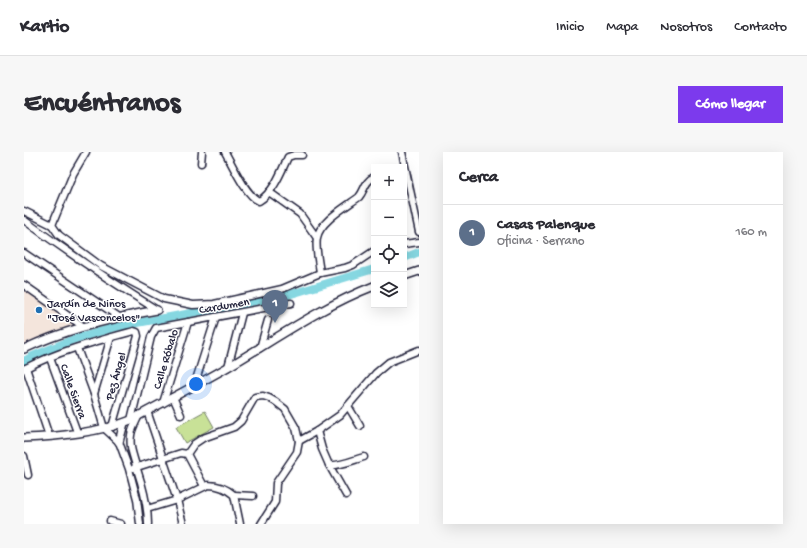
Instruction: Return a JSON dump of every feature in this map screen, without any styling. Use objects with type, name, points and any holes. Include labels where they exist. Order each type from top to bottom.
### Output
[{"type":"main road","points":[[407,275],[419,270]]},
{"type":"main road","points":[[24,438],[112,427],[131,420],[228,367],[320,311],[345,298],[371,287]]},
{"type":"main road","points":[[24,349],[57,335],[84,327],[119,317],[158,310]]},
{"type":"main road","points":[[119,442],[124,423]]},
{"type":"street","points":[[52,225],[73,174],[86,152]]},
{"type":"street","points":[[200,163],[202,152]]},
{"type":"street","points":[[225,152],[239,177],[253,197],[259,200],[269,192],[278,179],[288,157],[302,155]]},
{"type":"street","points":[[402,152],[404,164]]},
{"type":"street","points":[[316,238],[323,226],[362,194],[364,185],[371,179]]},
{"type":"street","points":[[407,180],[419,232]]},
{"type":"street","points":[[269,192],[300,214],[316,238],[320,273]]},
{"type":"street","points":[[24,211],[52,225],[59,235],[102,266],[164,299],[193,305],[214,304],[282,289],[320,273],[345,268],[371,253]]},
{"type":"street","points":[[24,220],[59,246],[158,310]]},
{"type":"street","points":[[407,244],[419,242]]},
{"type":"street","points":[[24,253],[119,317]]},
{"type":"street","points":[[24,285],[84,327]]},
{"type":"street","name":"Cardumen","points":[[131,420],[151,337],[154,331],[160,327],[291,303]]},
{"type":"street","points":[[228,367],[242,313]]},
{"type":"street","points":[[194,386],[216,317]]},
{"type":"street","points":[[260,348],[268,320]]},
{"type":"street","name":"Calle Róbalo","points":[[163,403],[188,322]]},
{"type":"street","name":"Pez Ángel","points":[[111,337],[134,331],[137,332],[138,336],[112,427]]},
{"type":"street","points":[[49,436],[25,369],[50,358],[111,337]]},
{"type":"street","points":[[94,394],[111,337]]},
{"type":"street","points":[[77,348],[94,394],[104,428],[119,442],[129,469],[137,499],[140,524]]},
{"type":"street","points":[[299,441],[332,422],[348,406],[376,373],[389,362],[419,350]]},
{"type":"street","name":"Calle Sierra","points":[[50,358],[77,432]]},
{"type":"street","points":[[187,454],[194,444],[203,438],[217,432],[227,431],[234,427],[240,421],[255,397],[263,396],[272,400],[284,409],[296,428],[299,441],[298,452],[276,483],[275,502],[261,524]]},
{"type":"street","points":[[173,397],[181,415]]},
{"type":"street","points":[[348,406],[360,426]]},
{"type":"street","points":[[146,411],[163,459],[183,524]]},
{"type":"street","points":[[140,415],[131,435],[132,454],[147,509],[148,524]]},
{"type":"street","points":[[317,431],[322,449],[329,465],[346,494]]},
{"type":"street","points":[[129,469],[137,468],[181,453],[187,454]]},
{"type":"street","points":[[187,454],[204,486]]},
{"type":"street","points":[[24,456],[28,475]]},
{"type":"street","points":[[329,465],[338,465],[364,457]]},
{"type":"street","points":[[147,509],[176,500],[204,486],[213,485],[222,487],[234,494],[253,496]]},
{"type":"street","points":[[234,494],[240,524]]},
{"type":"street","points":[[110,521],[120,524]]},
{"type":"shaded area","name":"Jardín de Niños \"José Vasconcelos\"","points":[[24,289],[33,294],[76,326],[24,347]]},
{"type":"green space","points":[[205,411],[214,427],[185,443],[176,427]]},
{"type":"waterway","points":[[407,257],[419,252]]},
{"type":"waterway","points":[[24,361],[72,340],[116,327],[288,295],[371,270]]},
{"type":"place","name":"Jardín de Niños \"José Vasconcelos\"","points":[[39,310]]},
{"type":"place","name":"Casas Palenque","points":[[275,323]]}]
